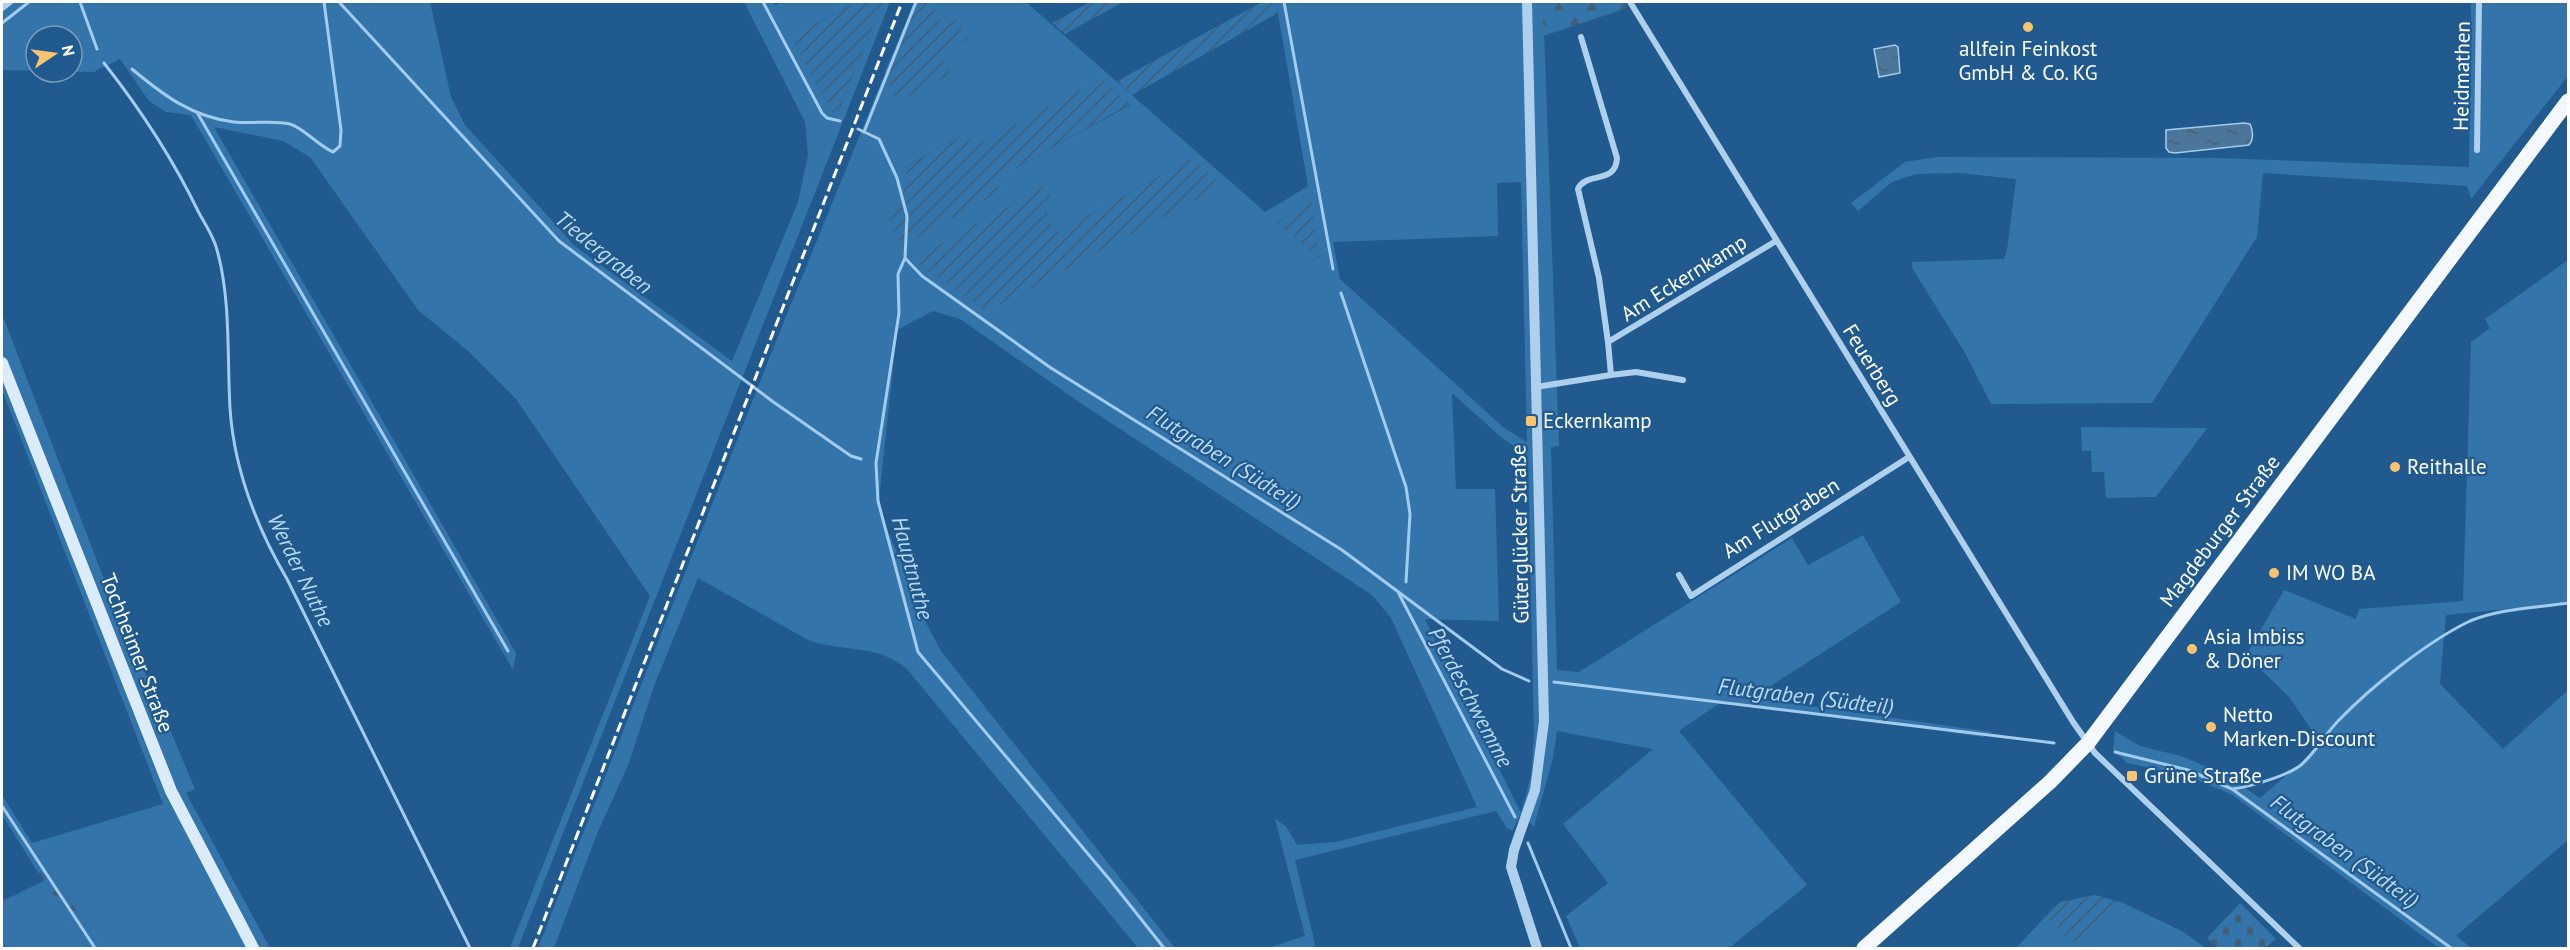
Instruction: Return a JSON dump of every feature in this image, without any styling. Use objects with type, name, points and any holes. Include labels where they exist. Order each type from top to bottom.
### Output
[{"type":"main road","name":"Magdeburger Straße","points":[[1864,948],[2050,782],[2088,743],[2568,101]]},
{"type":"main road","name":"Tochheimer Straße","points":[[2,363],[171,791],[253,948]]},
{"type":"street","points":[[2,8],[10,2]]},
{"type":"street","name":"Güterglücker Straße","points":[[1527,2],[1544,721],[1541,756],[1530,808],[1512,860],[1512,875],[1537,948]]},
{"type":"street","name":"Feuerberg","points":[[1630,2],[1909,458],[2088,743]]},
{"type":"street","name":"Heidmathen","points":[[2477,150],[2479,2]]},
{"type":"street","name":"Am Eckernkamp","points":[[1581,37],[1617,158],[1617,165],[1610,174],[1585,181],[1578,189],[1599,278],[1611,375]]},
{"type":"street","name":"Am Eckernkamp","points":[[1608,342],[1776,241]]},
{"type":"street","points":[[1536,387],[1636,372],[1683,380]]},
{"type":"street","name":"Am Flutgraben","points":[[1679,575],[1691,596],[1909,458]]},
{"type":"street","points":[[2088,743],[2095,753],[2299,948]]},
{"type":"green space","points":[[2,2],[430,2],[451,97],[465,125],[575,246],[732,361],[798,202],[808,155],[805,122],[744,2],[773,2],[775,5],[782,2],[856,2],[791,37],[837,115],[882,2],[890,2],[518,948],[510,948],[650,596],[516,399],[468,351],[418,310],[310,157],[283,141],[214,127],[516,653],[513,670],[191,115],[166,112],[149,101],[120,59],[94,72],[84,72],[84,24],[24,24],[24,71],[2,70]]},
{"type":"green space","points":[[856,2],[882,2],[837,115],[790,37]]},
{"type":"green space","points":[[914,2],[1026,2],[1265,212],[1308,186],[1276,2],[1543,2],[1559,446],[1551,447],[1557,670],[1579,672],[1792,538],[1808,565],[1863,535],[1901,602],[1752,698],[1992,732],[1983,737],[1723,701],[1679,731],[1807,885],[1729,948],[1580,948],[1566,916],[1608,883],[1563,824],[1653,749],[1557,731],[1553,758],[1534,827],[1521,814],[1512,831],[1507,828],[1496,811],[1295,860],[1316,948],[1268,948],[1305,936],[1275,819],[1286,826],[1297,845],[1335,842],[1477,807],[1391,618],[1372,595],[1079,402],[960,319],[933,311],[897,330],[879,499],[881,514],[926,623],[941,651],[1175,948],[1138,948],[906,668],[882,655],[808,640],[698,578],[654,686],[629,763],[597,834],[554,948],[538,948],[776,341]],"holes":[[[1101,79],[1130,105],[995,179],[1001,191],[890,223],[909,180],[904,167],[966,134],[974,147]],[[1191,159],[988,311],[913,260],[1045,187],[1051,197],[1041,203],[1057,233]],[[1521,182],[1527,442],[1503,427],[1340,279],[1333,242],[1498,236],[1497,183]],[[1310,203],[1319,258],[1277,222]],[[1452,393],[1502,438],[1528,456],[1534,735],[1531,776],[1521,813],[1425,619],[1499,621],[1495,489],[1456,489]]]},
{"type":"green space","points":[[916,2],[932,2],[942,22],[953,14],[968,39],[941,55],[951,74],[896,102],[885,71]]},
{"type":"green space","points":[[1090,2],[1123,2],[1065,34],[1052,23]]},
{"type":"green space","points":[[1262,2],[1276,2],[1278,13],[1132,95],[1117,81]]},
{"type":"green space","points":[[1543,2],[1624,2],[1627,8],[1543,36]]},
{"type":"green space","points":[[2471,2],[2568,2],[2568,76],[2471,199],[2467,186],[2263,173],[2257,237],[2152,403],[1991,404],[1965,353],[1912,268],[1912,262],[2004,259],[2016,179],[1959,173],[1916,174],[1892,182],[1858,211],[1851,203],[1905,162],[1937,157],[2219,158],[2469,167]]},
{"type":"green space","points":[[1101,79],[1130,104],[996,179],[1001,191],[902,246],[889,223],[909,180],[903,168],[967,133],[974,146]]},
{"type":"green space","points":[[1191,159],[1222,186],[988,311],[912,260],[1045,186],[1051,197],[1041,203],[1057,233]]},
{"type":"green space","points":[[1311,202],[1320,259],[1277,222]]},
{"type":"green space","points":[[2568,260],[2568,603],[2446,615],[2440,684],[2503,749],[2568,690],[2568,840],[2456,936],[2472,948],[2439,948],[2231,794],[2186,776],[2127,763],[2113,750],[2115,731],[2140,746],[2181,756],[2222,773],[2260,798],[2322,745],[2289,697],[2246,655],[2284,590],[2356,619],[2359,609],[2463,601],[2471,342],[2490,328],[2485,319]]},
{"type":"green space","points":[[2,314],[126,636],[150,682],[195,789],[186,793],[270,948],[101,948],[45,863],[34,866],[2,815],[2,795],[32,843],[163,804],[2,390]]},
{"type":"green space","points":[[2081,427],[2207,428],[2156,497],[2106,498],[2104,472],[2092,472],[2091,451],[2082,451]]},
{"type":"green space","points":[[45,863],[101,948],[89,948],[34,866]]},
{"type":"green space","points":[[44,881],[89,948],[2,948],[2,901]]},
{"type":"green space","points":[[2095,895],[2123,903],[2077,946],[2046,916],[2060,902]]},
{"type":"green space","points":[[2123,903],[2182,931],[2206,948],[2016,948],[2046,916],[2077,945]]},
{"type":"green space","points":[[2240,903],[2276,939],[2265,948],[2217,948],[2207,938]]},
{"type":"water","points":[[1895,45],[1898,47],[1900,73],[1879,77],[1874,49]]},
{"type":"water","points":[[2250,124],[2252,129],[2249,145],[2175,153],[2169,152],[2166,148],[2166,130]]},
{"type":"waterway","points":[[2,23],[29,2]]},
{"type":"waterway","name":"Werder Nuthe","points":[[80,2],[97,49]]},
{"type":"waterway","points":[[132,69],[155,88],[191,110],[234,122],[290,124],[333,152],[340,146],[341,130],[324,2]]},
{"type":"waterway","name":"Tiedergraben","points":[[339,2],[559,241],[772,401],[851,456],[861,459]]},
{"type":"waterway","name":"Hauptnuthe","points":[[763,2],[822,113],[827,118],[840,121]]},
{"type":"waterway","points":[[864,132],[916,2]]},
{"type":"waterway","points":[[1284,2],[1333,269]]},
{"type":"waterway","name":"Werder Nuthe","points":[[104,63],[156,135],[214,240],[225,288],[232,431],[248,497],[266,539],[470,948]]},
{"type":"waterway","points":[[198,114],[508,651]]},
{"type":"waterway","name":"Hauptnuthe","points":[[858,129],[879,139],[897,178],[907,216],[905,258],[898,274],[899,313],[876,463],[878,501],[918,652],[1110,880],[1164,948]]},
{"type":"waterway","name":"Flutgraben (Südteil)","points":[[905,258],[922,276],[1051,368],[1342,550],[1502,669],[1529,681]]},
{"type":"waterway","points":[[1341,293],[1406,487],[1410,514],[1406,582]]},
{"type":"waterway","name":"Pferdeschwemme","points":[[1399,594],[1515,817]]},
{"type":"waterway","points":[[2232,789],[2268,780],[2301,765],[2334,725],[2367,693],[2436,640],[2470,621],[2494,613],[2568,603]]},
{"type":"waterway","name":"Flutgraben (Südteil)","points":[[1554,682],[2054,743]]},
{"type":"waterway","name":"Flutgraben (Südteil)","points":[[2115,752],[2188,770],[2232,789],[2451,948]]},
{"type":"waterway","points":[[2,806],[95,948]]},
{"type":"waterway","points":[[1528,843],[1571,948]]},
{"type":"railway","points":[[533,948],[902,2]]},
{"type":"place","name":"allfein Feinkost GmbH & Co. KG","points":[[2028,27]]},
{"type":"place","name":"Eckernkamp","points":[[1531,421]]},
{"type":"place","name":"Reithalle","points":[[2395,467]]},
{"type":"place","name":"IM WO BA","points":[[2274,573]]},
{"type":"place","name":"Asia Imbiss & Döner","points":[[2192,649]]},
{"type":"place","name":"Netto Marken-Discount","points":[[2211,727]]},
{"type":"place","name":"Grüne Straße","points":[[2132,776]]}]
